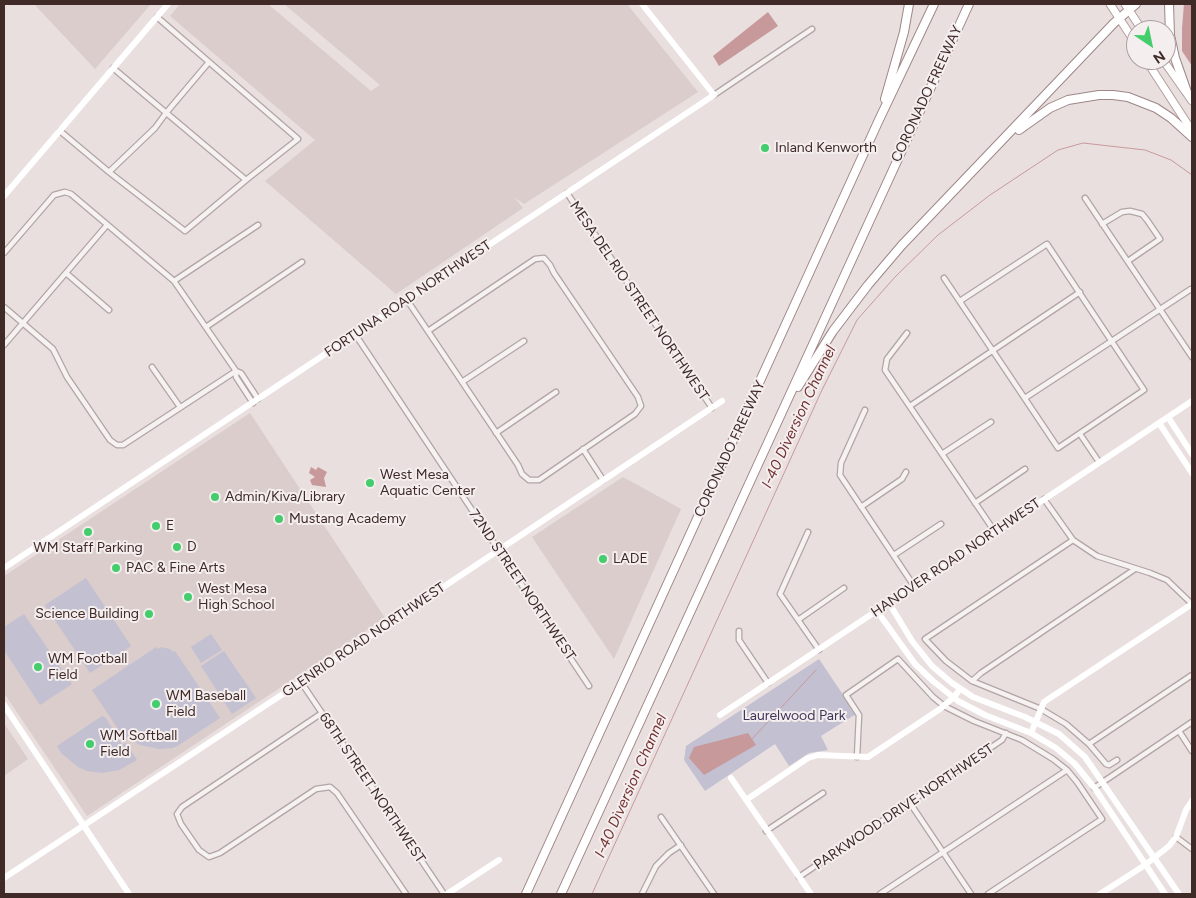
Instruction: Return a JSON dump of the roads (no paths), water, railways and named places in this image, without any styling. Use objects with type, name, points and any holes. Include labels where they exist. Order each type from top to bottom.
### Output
[{"type":"highway","points":[[878,122],[904,32],[909,4]]},
{"type":"highway","name":"CORONADO FREEWAY","points":[[526,894],[878,122],[934,4]]},
{"type":"highway","name":"CORONADO FREEWAY","points":[[561,894],[968,4]]},
{"type":"highway","points":[[781,414],[833,331],[902,245],[1119,19],[1127,7],[1136,4]]},
{"type":"highway","points":[[1169,4],[1170,35],[1175,58],[1187,92]]},
{"type":"highway","points":[[982,163],[1036,116],[1068,100],[1084,96],[1113,95],[1142,102],[1171,118],[1192,137]]},
{"type":"main road","points":[[1110,4],[1126,29]]},
{"type":"main road","points":[[1127,7],[1135,20]]},
{"type":"main road","points":[[1152,70],[1192,131]]},
{"type":"main road","points":[[1170,70],[1192,101]]},
{"type":"street","points":[[4,196],[168,4]]},
{"type":"street","points":[[642,4],[714,95]]},
{"type":"street","points":[[60,131],[185,231],[298,139],[157,17]]},
{"type":"street","name":"FORTUNA ROAD NORTHWEST","points":[[4,568],[812,29]]},
{"type":"street","points":[[109,172],[155,128],[209,62]]},
{"type":"street","points":[[112,68],[246,180]]},
{"type":"street","points":[[4,253],[51,198],[59,193],[71,194],[174,281],[236,371],[236,377],[256,401]]},
{"type":"street","name":"MESA DEL RIO STREET NORTHWEST","points":[[567,193],[712,408]]},
{"type":"street","points":[[1085,198],[1192,357]]},
{"type":"street","points":[[1102,224],[1122,212],[1130,211],[1142,214],[1147,220],[1160,239],[1128,261]]},
{"type":"street","points":[[4,345],[107,225]]},
{"type":"street","points":[[174,281],[258,225]]},
{"type":"street","points":[[944,278],[1058,448],[1144,390],[1047,244],[960,301]]},
{"type":"street","points":[[407,300],[522,474],[529,480],[539,480],[635,414],[641,406],[638,397],[544,258],[535,259],[428,331]]},
{"type":"street","points":[[206,327],[302,262]]},
{"type":"street","points":[[66,274],[109,310]]},
{"type":"street","points":[[1026,398],[1191,289]]},
{"type":"street","points":[[910,406],[1080,292]]},
{"type":"street","points":[[4,307],[53,349],[67,377],[110,440],[117,445],[123,446],[236,371]]},
{"type":"street","points":[[906,333],[886,359],[885,370],[995,532]]},
{"type":"street","name":"72ND STREET NORTHWEST","points":[[355,334],[498,551],[590,686]]},
{"type":"street","points":[[462,382],[524,341]]},
{"type":"street","points":[[152,367],[180,407]]},
{"type":"street","points":[[496,433],[556,392]]},
{"type":"street","name":"GLENRIO ROAD NORTHWEST","points":[[4,878],[722,401]]},
{"type":"street","name":"HANOVER ROAD NORTHWEST","points":[[720,714],[768,684],[1192,401]]},
{"type":"street","points":[[865,410],[841,463],[840,475],[914,586]]},
{"type":"street","points":[[1168,417],[1192,454]]},
{"type":"street","points":[[942,454],[991,422]]},
{"type":"street","points":[[1159,423],[1192,473]]},
{"type":"street","points":[[1080,434],[1099,462]]},
{"type":"street","points":[[583,448],[603,480]]},
{"type":"street","points":[[975,503],[1025,469]]},
{"type":"street","points":[[861,507],[902,478],[906,472]]},
{"type":"street","points":[[1031,733],[1044,702],[1192,604],[1166,580],[1097,556],[1073,540],[1044,499]]},
{"type":"street","points":[[894,556],[941,524]]},
{"type":"street","points":[[808,532],[780,594],[818,650]]},
{"type":"street","points":[[1073,540],[925,639],[946,661],[972,681],[1041,709],[1066,724],[1089,744],[1106,764],[1109,765],[1117,760]]},
{"type":"street","points":[[972,681],[981,672],[1135,569]]},
{"type":"street","points":[[798,620],[844,588]]},
{"type":"street","points":[[889,603],[912,640],[932,666],[960,689],[1059,734],[1084,757],[1179,894]]},
{"type":"street","points":[[877,611],[915,664],[932,681],[954,697],[985,714],[1031,733],[1056,748],[1075,764],[1094,788],[1165,894]]},
{"type":"street","points":[[739,631],[740,640],[768,684]]},
{"type":"street","points":[[857,756],[859,715],[846,695],[898,660],[944,706],[974,721],[1006,733],[1038,750],[1067,770],[1078,782],[1102,819],[988,894]]},
{"type":"street","points":[[1089,744],[1192,675]]},
{"type":"street","name":"68TH STREET NORTHWEST","points":[[301,682],[444,894]]},
{"type":"street","points":[[746,800],[808,758],[818,755],[868,757],[944,706],[960,689]]},
{"type":"street","points":[[4,705],[129,894]]},
{"type":"street","points":[[322,713],[182,807],[177,814],[181,824],[199,850],[209,857],[220,853],[316,790],[330,787],[337,793],[406,894]]},
{"type":"street","points":[[1094,788],[1192,722]]},
{"type":"street","points":[[1179,731],[1192,751]]},
{"type":"street","name":"PARKWOOD DRIVE NORTHWEST","points":[[799,877],[1002,740],[1006,733]]},
{"type":"street","points":[[880,894],[1067,770]]},
{"type":"street","points":[[731,778],[811,894]]},
{"type":"street","points":[[766,831],[823,793]]},
{"type":"street","points":[[1100,894],[1145,865],[1169,846],[1176,837],[1186,810],[1192,801]]},
{"type":"street","points":[[910,803],[971,894]]},
{"type":"street","points":[[662,817],[714,894]]},
{"type":"street","points":[[1176,837],[1192,849]]},
{"type":"street","points":[[642,894],[656,866],[680,845]]},
{"type":"street","points":[[447,894],[499,860]]},
{"type":"waterway","name":"I-40 Diversion Channel","points":[[592,894],[822,390],[857,320],[895,277],[938,235],[990,195],[1058,150],[1083,143],[1145,150],[1171,160],[1192,175]]},
{"type":"waterway","points":[[752,739],[816,670]]},
{"type":"place","name":"Inland Kenworth","points":[[765,148]]},
{"type":"place","name":"West Mesa Aquatic Center","points":[[370,483]]},
{"type":"place","name":"Admin/Kiva/Library","points":[[215,497]]},
{"type":"place","name":"Mustang Academy","points":[[279,519]]},
{"type":"place","name":"E","points":[[156,526]]},
{"type":"place","name":"WM Staff Parking","points":[[88,532]]},
{"type":"place","name":"D","points":[[177,547]]},
{"type":"place","name":"LADE","points":[[603,559]]},
{"type":"place","name":"PAC & Fine Arts","points":[[116,568]]},
{"type":"place","name":"West Mesa High School","points":[[188,597]]},
{"type":"place","name":"Science Building","points":[[149,614]]},
{"type":"place","name":"WM Football Field","points":[[38,667]]},
{"type":"place","name":"WM Baseball Field","points":[[156,704]]},
{"type":"place","name":"WM Softball Field","points":[[90,744]]},
{"type":"park label","name":"Laurelwood Park","points":[[794,716]]}]
